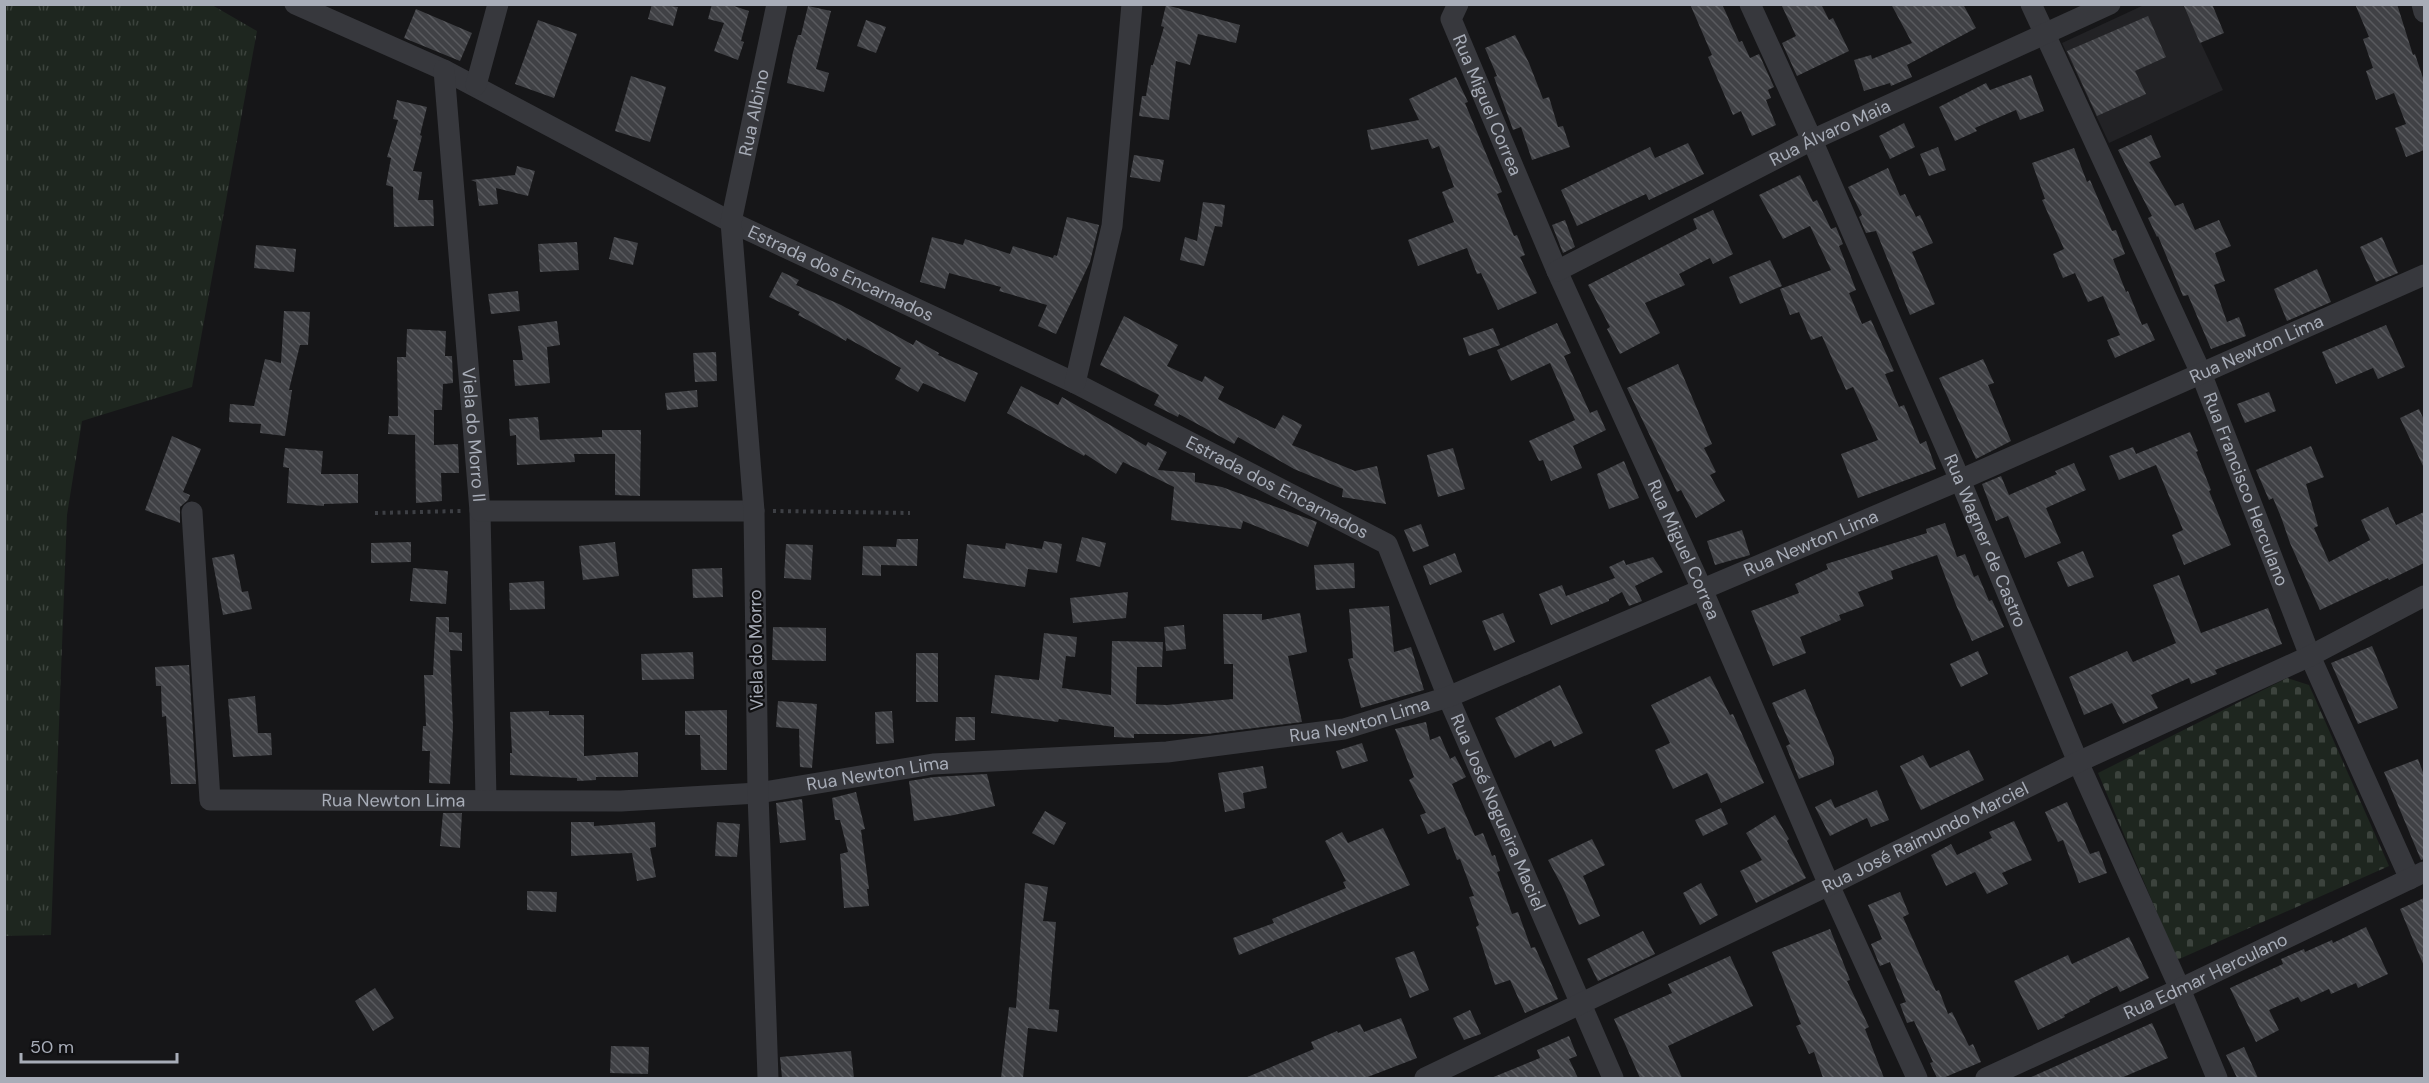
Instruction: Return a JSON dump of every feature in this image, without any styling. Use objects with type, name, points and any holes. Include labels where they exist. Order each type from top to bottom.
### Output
[{"type":"street","name":"Estrada dos Encarnados","points":[[295,4],[444,69],[731,222],[1076,383],[1387,544]]},
{"type":"street","points":[[476,85],[498,4]]},
{"type":"street","name":"Rua Albino","points":[[731,222],[777,4]]},
{"type":"street","points":[[1076,383],[1112,226],[1131,4]]},
{"type":"street","name":"Rua Wagner de Castro","points":[[1750,4],[1812,140],[1960,480],[2078,762],[2180,989],[2217,1078]]},
{"type":"street","name":"Rua Francisco Herculano","points":[[2031,4],[2201,373],[2310,657],[2417,876]]},
{"type":"street","name":"Rua Álvaro Maia","points":[[1557,271],[1812,140],[2045,36],[2110,4]]},
{"type":"street","points":[[2422,4],[2424,12]]},
{"type":"street","name":"Rua Miguel Correa","points":[[1454,12],[1557,271],[1702,589],[1829,885],[1917,1078]]},
{"type":"street","name":"Viela do Morro II","points":[[444,69],[480,511],[486,800]]},
{"type":"street","name":"Viela do Morro","points":[[731,222],[754,511],[758,794],[768,1078]]},
{"type":"street","name":"Rua Newton Lima","points":[[192,512],[210,800],[621,801],[758,794],[933,764],[1167,752],[1344,729],[1448,697],[1960,480],[2424,275]]},
{"type":"street","points":[[480,511],[754,511]]},
{"type":"street","name":"Rua José Nogueira Maciel","points":[[1387,544],[1448,697],[1613,1078]]},
{"type":"street","name":"Rua José Raimundo Marciel","points":[[1425,1078],[1582,1005],[2078,762],[2310,657],[2424,596]]},
{"type":"street","name":"Rua Edmar Herculano","points":[[1986,1078],[2417,876]]},
{"type":"path","points":[[375,513],[480,511]]},
{"type":"path","points":[[754,511],[910,513]]},
{"type":"shaded area","points":[[2144,5],[2183,5],[2223,90],[2109,143],[2062,43]]},
{"type":"green space","points":[[4,5],[212,5],[257,31],[192,387],[82,421],[67,515],[51,935],[5,936]]},
{"type":"green space","points":[[2287,678],[2309,685],[2389,866],[2177,960],[2098,773]]},
{"type":"building","points":[[652,4],[678,7],[673,26],[648,19]]},
{"type":"building","points":[[712,4],[728,4],[749,11],[741,41],[744,42],[738,60],[714,51],[724,23],[708,19]]},
{"type":"building","points":[[1690,4],[1722,4],[1739,42],[1742,41],[1750,58],[1759,54],[1774,87],[1768,90],[1771,98],[1766,100],[1776,125],[1752,136],[1741,111],[1733,115],[1708,57],[1712,55]]},
{"type":"building","points":[[1781,4],[1821,4],[1829,20],[1833,18],[1849,51],[1797,76],[1782,43],[1796,36]]},
{"type":"building","points":[[1891,4],[1963,4],[1976,28],[1907,65],[1912,77],[1891,86],[1890,83],[1864,91],[1854,60],[1871,55],[1872,59],[1912,43]]},
{"type":"building","points":[[2183,4],[2212,4],[2224,33],[2200,43]]},
{"type":"building","points":[[2355,4],[2397,4],[2424,81],[2424,150],[2406,157],[2395,128],[2406,124],[2394,93],[2376,100],[2366,71],[2373,68],[2363,39],[2369,37]]},
{"type":"building","points":[[1166,5],[1240,25],[1236,43],[1198,34],[1190,65],[1176,61],[1169,120],[1139,116],[1142,96],[1146,96],[1151,65],[1153,65],[1164,27],[1161,26]]},
{"type":"building","points":[[808,6],[831,11],[816,69],[829,73],[824,92],[787,83],[793,52],[798,35],[801,35]]},
{"type":"building","points":[[416,9],[472,33],[460,61],[404,38]]},
{"type":"building","points":[[2148,16],[2166,57],[2135,71],[2146,94],[2097,116],[2067,51]]},
{"type":"building","points":[[538,20],[577,34],[554,98],[515,84]]},
{"type":"building","points":[[866,20],[886,27],[876,53],[857,46]]},
{"type":"building","points":[[1515,35],[1543,99],[1549,97],[1558,127],[1563,126],[1570,147],[1532,160],[1521,127],[1513,130],[1494,77],[1497,76],[1485,48]]},
{"type":"building","points":[[2031,75],[2044,111],[2020,120],[2016,110],[1975,128],[1977,131],[1955,141],[1939,107],[1986,83],[1990,90]]},
{"type":"building","points":[[631,76],[666,87],[650,142],[615,131]]},
{"type":"building","points":[[1456,77],[1468,102],[1465,103],[1502,192],[1497,194],[1514,236],[1517,235],[1525,255],[1520,257],[1537,293],[1498,310],[1481,273],[1477,274],[1467,248],[1418,266],[1408,240],[1454,222],[1442,192],[1454,187],[1439,146],[1432,149],[1428,139],[1371,150],[1367,130],[1419,120],[1409,99]]},
{"type":"building","points":[[397,100],[427,107],[413,171],[422,172],[418,200],[433,200],[434,226],[394,227],[393,187],[386,185],[391,158],[387,157],[398,120],[393,119]]},
{"type":"building","points":[[1904,123],[1915,147],[1890,159],[1879,136]]},
{"type":"building","points":[[2151,135],[2161,157],[2149,162],[2175,206],[2183,203],[2195,230],[2219,220],[2231,246],[2215,253],[2225,281],[2214,285],[2227,322],[2239,317],[2246,336],[2211,349],[2188,295],[2183,296],[2148,218],[2152,216],[2118,150]]},
{"type":"building","points":[[1688,143],[1704,174],[1649,200],[1646,194],[1577,226],[1561,190],[1650,147],[1655,158]]},
{"type":"building","points":[[1938,147],[1946,170],[1929,176],[1920,154]]},
{"type":"building","points":[[2074,148],[2087,182],[2090,180],[2112,231],[2116,230],[2125,254],[2113,259],[2126,292],[2128,291],[2142,325],[2147,323],[2155,340],[2115,358],[2107,340],[2120,335],[2103,296],[2088,302],[2075,273],[2063,278],[2053,254],[2064,249],[2042,200],[2045,199],[2032,163]]},
{"type":"building","points":[[1134,155],[1164,160],[1160,182],[1130,177]]},
{"type":"building","points":[[517,166],[535,171],[528,196],[496,188],[498,204],[479,206],[476,182],[471,180],[515,175]]},
{"type":"building","points":[[1888,168],[1900,196],[1905,194],[1916,217],[1920,215],[1933,243],[1912,252],[1935,304],[1910,315],[1876,231],[1866,233],[1859,217],[1862,215],[1848,187]]},
{"type":"building","points":[[1800,175],[1813,202],[1817,200],[1831,229],[1836,227],[1843,244],[1839,246],[1856,290],[1849,293],[1862,324],[1871,320],[1894,371],[1885,374],[1899,407],[1904,405],[1920,444],[1926,441],[1936,469],[1858,498],[1841,454],[1878,440],[1853,387],[1846,390],[1822,336],[1811,340],[1799,312],[1790,315],[1780,289],[1831,270],[1810,226],[1783,239],[1759,195]]},
{"type":"building","points":[[1203,202],[1225,205],[1222,227],[1215,226],[1204,266],[1180,260],[1185,237],[1197,241]]},
{"type":"building","points":[[1713,210],[1733,254],[1713,264],[1710,258],[1679,274],[1685,285],[1645,303],[1660,333],[1620,354],[1607,329],[1610,327],[1588,285],[1697,229],[1693,219]]},
{"type":"building","points":[[1067,217],[1099,225],[1090,262],[1056,334],[1038,326],[1047,305],[999,291],[1001,287],[949,273],[945,289],[920,282],[932,237],[963,245],[965,239],[1010,254],[1013,246],[1053,258],[1054,255],[1057,256]]},
{"type":"building","points":[[1565,220],[1575,247],[1563,253],[1552,225]]},
{"type":"building","points":[[614,237],[638,243],[633,265],[609,259]]},
{"type":"building","points":[[2382,237],[2398,273],[2376,282],[2360,247]]},
{"type":"building","points":[[577,242],[579,270],[540,272],[538,244]]},
{"type":"building","points":[[256,245],[296,249],[294,272],[254,268]]},
{"type":"building","points":[[1770,260],[1782,286],[1740,304],[1729,277]]},
{"type":"building","points":[[2317,269],[2331,302],[2287,321],[2274,289]]},
{"type":"building","points":[[782,272],[799,280],[796,285],[841,305],[913,345],[916,340],[939,353],[938,355],[978,373],[965,402],[923,383],[918,392],[895,379],[901,368],[847,338],[846,341],[798,315],[800,312],[769,297]]},
{"type":"building","points":[[518,291],[520,311],[491,314],[488,294]]},
{"type":"building","points":[[284,311],[310,312],[308,345],[300,345],[289,390],[292,390],[285,436],[260,433],[261,424],[229,422],[230,404],[254,406],[265,359],[281,363]]},
{"type":"building","points":[[1124,316],[1178,345],[1167,366],[1202,382],[1205,376],[1224,387],[1218,399],[1275,429],[1283,415],[1302,425],[1292,445],[1355,471],[1377,466],[1386,504],[1342,497],[1343,489],[1294,469],[1238,437],[1234,444],[1179,414],[1178,417],[1154,405],[1159,395],[1100,365]]},
{"type":"building","points":[[557,321],[560,345],[547,347],[550,383],[515,386],[513,360],[523,360],[518,326]]},
{"type":"building","points":[[1557,323],[1571,353],[1564,356],[1590,413],[1597,410],[1606,430],[1573,446],[1582,468],[1551,481],[1543,460],[1539,461],[1529,441],[1575,420],[1550,363],[1511,381],[1497,350]]},
{"type":"building","points":[[2386,325],[2405,367],[2378,379],[2373,368],[2336,384],[2322,352]]},
{"type":"building","points":[[1493,328],[1500,345],[1469,356],[1463,338]]},
{"type":"building","points":[[407,329],[446,331],[445,356],[452,356],[453,383],[443,384],[442,410],[434,410],[434,445],[458,444],[459,473],[441,473],[442,501],[416,503],[415,435],[388,434],[389,416],[398,416],[397,357],[406,357]]},
{"type":"building","points":[[716,352],[717,381],[695,382],[693,353]]},
{"type":"building","points":[[1983,359],[1994,383],[1988,385],[2011,441],[1976,459],[1939,378]]},
{"type":"building","points":[[1678,364],[1712,444],[1704,448],[1716,472],[1710,475],[1725,501],[1696,518],[1681,490],[1677,492],[1627,388]]},
{"type":"building","points":[[1021,386],[1058,405],[1062,397],[1146,446],[1148,442],[1167,452],[1158,470],[1195,473],[1195,482],[1222,487],[1317,522],[1308,547],[1243,521],[1241,529],[1171,520],[1174,487],[1123,462],[1116,474],[1085,454],[1084,456],[1007,413]]},
{"type":"building","points":[[697,390],[698,407],[667,410],[665,393]]},
{"type":"building","points":[[2269,392],[2276,411],[2245,423],[2237,404]]},
{"type":"building","points":[[2419,409],[2424,420],[2424,468],[2400,418]]},
{"type":"building","points":[[538,417],[540,440],[602,437],[602,430],[641,430],[640,496],[615,495],[615,454],[574,454],[575,462],[517,465],[516,435],[510,436],[509,419]]},
{"type":"building","points":[[2190,432],[2211,490],[2209,491],[2231,545],[2184,565],[2172,535],[2183,530],[2156,465],[2119,480],[2109,456],[2133,447],[2136,454]]},
{"type":"building","points":[[172,436],[201,449],[183,492],[190,495],[180,507],[180,523],[145,510]]},
{"type":"building","points":[[2311,446],[2324,477],[2306,484],[2318,526],[2314,528],[2329,562],[2370,540],[2361,520],[2388,507],[2396,525],[2424,512],[2424,563],[2320,610],[2273,498],[2269,500],[2256,470]]},
{"type":"building","points":[[285,448],[323,451],[321,474],[358,474],[358,503],[324,504],[324,506],[287,503],[289,468],[283,467]]},
{"type":"building","points":[[1453,448],[1465,489],[1438,497],[1427,455]]},
{"type":"building","points":[[1624,461],[1639,498],[1609,509],[1597,474]]},
{"type":"building","points":[[2074,463],[2086,490],[2046,508],[2061,543],[2025,558],[2008,516],[1996,521],[1982,484],[2001,476],[2009,495],[2057,474],[2055,471]]},
{"type":"building","points":[[1945,523],[1957,557],[1965,554],[1974,577],[1978,575],[2004,627],[1972,641],[1937,555],[1891,571],[1893,579],[1858,592],[1864,606],[1839,615],[1841,620],[1800,637],[1806,653],[1773,666],[1751,611],[1799,593],[1795,584],[1828,569],[1826,564],[1927,533],[1926,529]]},
{"type":"building","points":[[1421,524],[1429,546],[1413,552],[1404,530]]},
{"type":"building","points":[[1742,530],[1750,555],[1715,565],[1707,541]]},
{"type":"building","points":[[1082,537],[1106,543],[1100,567],[1076,561]]},
{"type":"building","points":[[897,539],[918,539],[917,566],[881,565],[881,576],[862,575],[863,546],[896,547]]},
{"type":"building","points":[[1044,541],[1062,544],[1057,573],[1028,569],[1025,587],[963,578],[967,544],[1005,549],[1006,543],[1042,549]]},
{"type":"building","points":[[411,542],[411,562],[371,563],[371,543]]},
{"type":"building","points":[[615,542],[619,576],[583,580],[579,546]]},
{"type":"building","points":[[786,544],[813,545],[811,580],[784,578]]},
{"type":"building","points":[[2083,551],[2094,577],[2068,587],[2057,562]]},
{"type":"building","points":[[1455,553],[1462,572],[1430,585],[1423,566]]},
{"type":"building","points":[[234,554],[242,592],[248,591],[252,609],[223,615],[212,558]]},
{"type":"building","points":[[1653,557],[1663,572],[1635,586],[1642,601],[1629,606],[1622,592],[1609,601],[1551,625],[1539,594],[1562,585],[1566,596],[1615,578],[1609,567],[1624,560],[1626,565]]},
{"type":"building","points":[[1354,563],[1355,588],[1316,590],[1314,565]]},
{"type":"building","points":[[413,568],[448,571],[446,604],[410,601]]},
{"type":"building","points":[[722,568],[723,597],[693,598],[692,569]]},
{"type":"building","points":[[2179,575],[2201,633],[2268,608],[2282,644],[2215,670],[2217,674],[2191,684],[2189,678],[2151,695],[2158,708],[2123,724],[2112,703],[2084,715],[2069,677],[2127,651],[2133,662],[2176,643],[2153,585]]},
{"type":"building","points":[[544,581],[545,609],[510,610],[509,583]]},
{"type":"building","points":[[1128,592],[1126,618],[1073,623],[1070,598]]},
{"type":"building","points":[[1389,606],[1394,652],[1411,647],[1424,690],[1361,708],[1348,659],[1353,658],[1349,609]]},
{"type":"building","points":[[1300,613],[1307,652],[1288,656],[1302,722],[1207,734],[1134,734],[1134,738],[1114,737],[1114,727],[991,713],[995,675],[1039,680],[1044,633],[1077,637],[1075,657],[1066,656],[1062,688],[1111,695],[1112,641],[1163,642],[1162,667],[1137,667],[1136,704],[1167,705],[1233,699],[1233,664],[1224,664],[1223,614],[1262,614],[1262,620]]},
{"type":"building","points":[[1503,613],[1515,642],[1494,651],[1482,621]]},
{"type":"building","points":[[436,617],[449,617],[449,632],[462,633],[462,651],[450,650],[453,727],[450,784],[429,783],[430,751],[422,751],[423,726],[426,726],[424,675],[433,675]]},
{"type":"building","points":[[1184,625],[1186,649],[1166,651],[1164,627]]},
{"type":"building","points":[[773,627],[826,628],[826,661],[772,660]]},
{"type":"building","points":[[2372,646],[2398,708],[2358,724],[2331,663]]},
{"type":"building","points":[[1978,651],[1988,674],[1961,687],[1950,664]]},
{"type":"building","points":[[693,652],[694,679],[642,680],[641,654]]},
{"type":"building","points":[[916,653],[938,653],[938,702],[916,702]]},
{"type":"building","points":[[189,665],[196,784],[171,784],[166,716],[162,717],[161,686],[156,686],[155,667]]},
{"type":"building","points":[[1710,676],[1730,715],[1733,714],[1764,783],[1721,803],[1707,773],[1673,789],[1655,750],[1670,743],[1651,705]]},
{"type":"building","points":[[1560,685],[1583,733],[1554,747],[1551,740],[1515,758],[1495,718]]},
{"type":"building","points":[[1805,689],[1834,758],[1834,765],[1799,779],[1786,746],[1790,744],[1772,703]]},
{"type":"building","points":[[255,696],[258,733],[271,733],[272,755],[233,757],[228,699]]},
{"type":"building","points":[[778,701],[817,704],[812,768],[800,767],[799,729],[776,727]]},
{"type":"building","points":[[727,710],[727,770],[701,770],[700,735],[685,735],[685,711]]},
{"type":"building","points":[[549,711],[549,715],[584,715],[584,756],[638,752],[638,777],[596,777],[596,780],[577,781],[577,778],[510,775],[510,753],[512,753],[510,712]]},
{"type":"building","points":[[892,711],[894,743],[876,744],[875,712]]},
{"type":"building","points":[[956,717],[975,717],[975,740],[955,741]]},
{"type":"building","points":[[1426,722],[1430,740],[1440,736],[1450,759],[1455,756],[1466,777],[1452,784],[1475,836],[1483,833],[1492,856],[1495,855],[1500,871],[1497,872],[1512,914],[1518,912],[1531,948],[1535,947],[1558,999],[1525,1013],[1510,980],[1495,985],[1476,927],[1479,925],[1469,897],[1474,896],[1445,827],[1428,834],[1420,815],[1426,813],[1409,780],[1414,777],[1395,729]]},
{"type":"building","points":[[1362,743],[1368,761],[1342,769],[1336,751]]},
{"type":"building","points":[[1969,750],[1984,780],[1921,810],[1900,766],[1923,755],[1930,768]]},
{"type":"building","points":[[2418,759],[2424,775],[2424,859],[2421,860],[2384,772]]},
{"type":"building","points":[[1263,766],[1267,788],[1243,793],[1245,808],[1225,812],[1218,773]]},
{"type":"building","points":[[987,774],[995,806],[914,821],[909,781]]},
{"type":"building","points":[[1877,790],[1889,820],[1871,827],[1867,818],[1830,836],[1815,807],[1831,799],[1835,808]]},
{"type":"building","points":[[856,792],[865,829],[861,830],[869,906],[844,908],[840,854],[848,852],[840,820],[835,820],[832,798]]},
{"type":"building","points":[[802,799],[806,840],[780,843],[776,803]]},
{"type":"building","points":[[2067,802],[2090,854],[2099,851],[2107,873],[2079,883],[2063,840],[2058,842],[2045,812]]},
{"type":"building","points":[[1721,808],[1728,824],[1703,836],[1695,820]]},
{"type":"building","points":[[1045,811],[1066,823],[1054,845],[1032,833]]},
{"type":"building","points":[[443,813],[462,813],[460,848],[440,846]]},
{"type":"building","points":[[1775,815],[1789,839],[1787,841],[1806,878],[1756,903],[1740,871],[1762,860],[1746,833]]},
{"type":"building","points":[[2014,821],[2032,860],[2002,873],[2008,884],[1987,894],[1975,872],[1946,886],[1931,855],[1951,844],[1957,855],[1992,838],[1989,832]]},
{"type":"building","points":[[571,822],[594,822],[594,826],[655,822],[656,847],[650,848],[656,877],[637,881],[632,853],[571,856]]},
{"type":"building","points":[[717,822],[740,824],[737,857],[715,856]]},
{"type":"building","points":[[1383,828],[1410,885],[1239,955],[1233,938],[1274,923],[1272,919],[1346,888],[1343,882],[1346,881],[1325,841],[1342,832],[1348,843]]},
{"type":"building","points":[[1592,839],[1605,865],[1583,876],[1600,916],[1579,925],[1548,860]]},
{"type":"building","points":[[1025,883],[1048,887],[1043,921],[1056,922],[1049,1009],[1059,1010],[1057,1032],[1028,1028],[1023,1078],[1001,1078],[1009,1007],[1016,1008]]},
{"type":"building","points":[[1701,883],[1718,915],[1700,925],[1683,893]]},
{"type":"building","points":[[527,891],[557,892],[556,912],[527,910]]},
{"type":"building","points":[[1900,892],[1909,914],[1903,917],[1936,991],[1939,990],[1948,1014],[1952,1012],[1969,1046],[1973,1044],[1981,1062],[1943,1078],[1937,1078],[1930,1063],[1933,1062],[1914,1021],[1907,1023],[1900,1004],[1906,1002],[1890,962],[1880,966],[1871,944],[1882,939],[1868,905]]},
{"type":"building","points":[[2424,898],[2424,966],[2400,909]]},
{"type":"building","points":[[2366,927],[2388,974],[2358,988],[2356,983],[2331,994],[2329,989],[2301,1002],[2298,997],[2269,1010],[2279,1030],[2256,1042],[2230,988],[2283,964],[2281,959],[2304,949],[2305,952],[2332,940],[2333,943]]},
{"type":"building","points":[[1830,929],[1850,980],[1847,981],[1869,1027],[1865,1029],[1884,1078],[1823,1078],[1814,1052],[1809,1054],[1796,1026],[1801,1024],[1772,952]]},
{"type":"building","points":[[1643,931],[1655,954],[1598,981],[1587,959]]},
{"type":"building","points":[[2129,937],[2149,978],[2120,992],[2117,986],[2038,1030],[2014,981],[2068,955],[2072,964]]},
{"type":"building","points":[[1414,951],[1429,990],[1410,998],[1395,958]]},
{"type":"building","points":[[1730,956],[1753,1006],[1668,1046],[1682,1078],[1640,1078],[1614,1019],[1672,993],[1668,984]]},
{"type":"building","points":[[375,988],[394,1018],[373,1031],[355,1001]]},
{"type":"building","points":[[1470,1010],[1481,1034],[1464,1040],[1453,1018]]},
{"type":"building","points":[[1401,1018],[1417,1058],[1365,1078],[1245,1078],[1314,1049],[1311,1042],[1337,1031],[1338,1033],[1360,1024],[1364,1032]]},
{"type":"building","points":[[2152,1023],[2168,1058],[2121,1078],[2029,1078]]},
{"type":"building","points":[[1569,1036],[1577,1056],[1569,1059],[1578,1078],[1491,1078],[1540,1058],[1537,1050]]},
{"type":"building","points":[[611,1046],[649,1047],[648,1074],[610,1073]]},
{"type":"building","points":[[2244,1047],[2258,1078],[2237,1078],[2226,1055]]},
{"type":"building","points":[[851,1051],[854,1078],[782,1078],[780,1057]]}]
